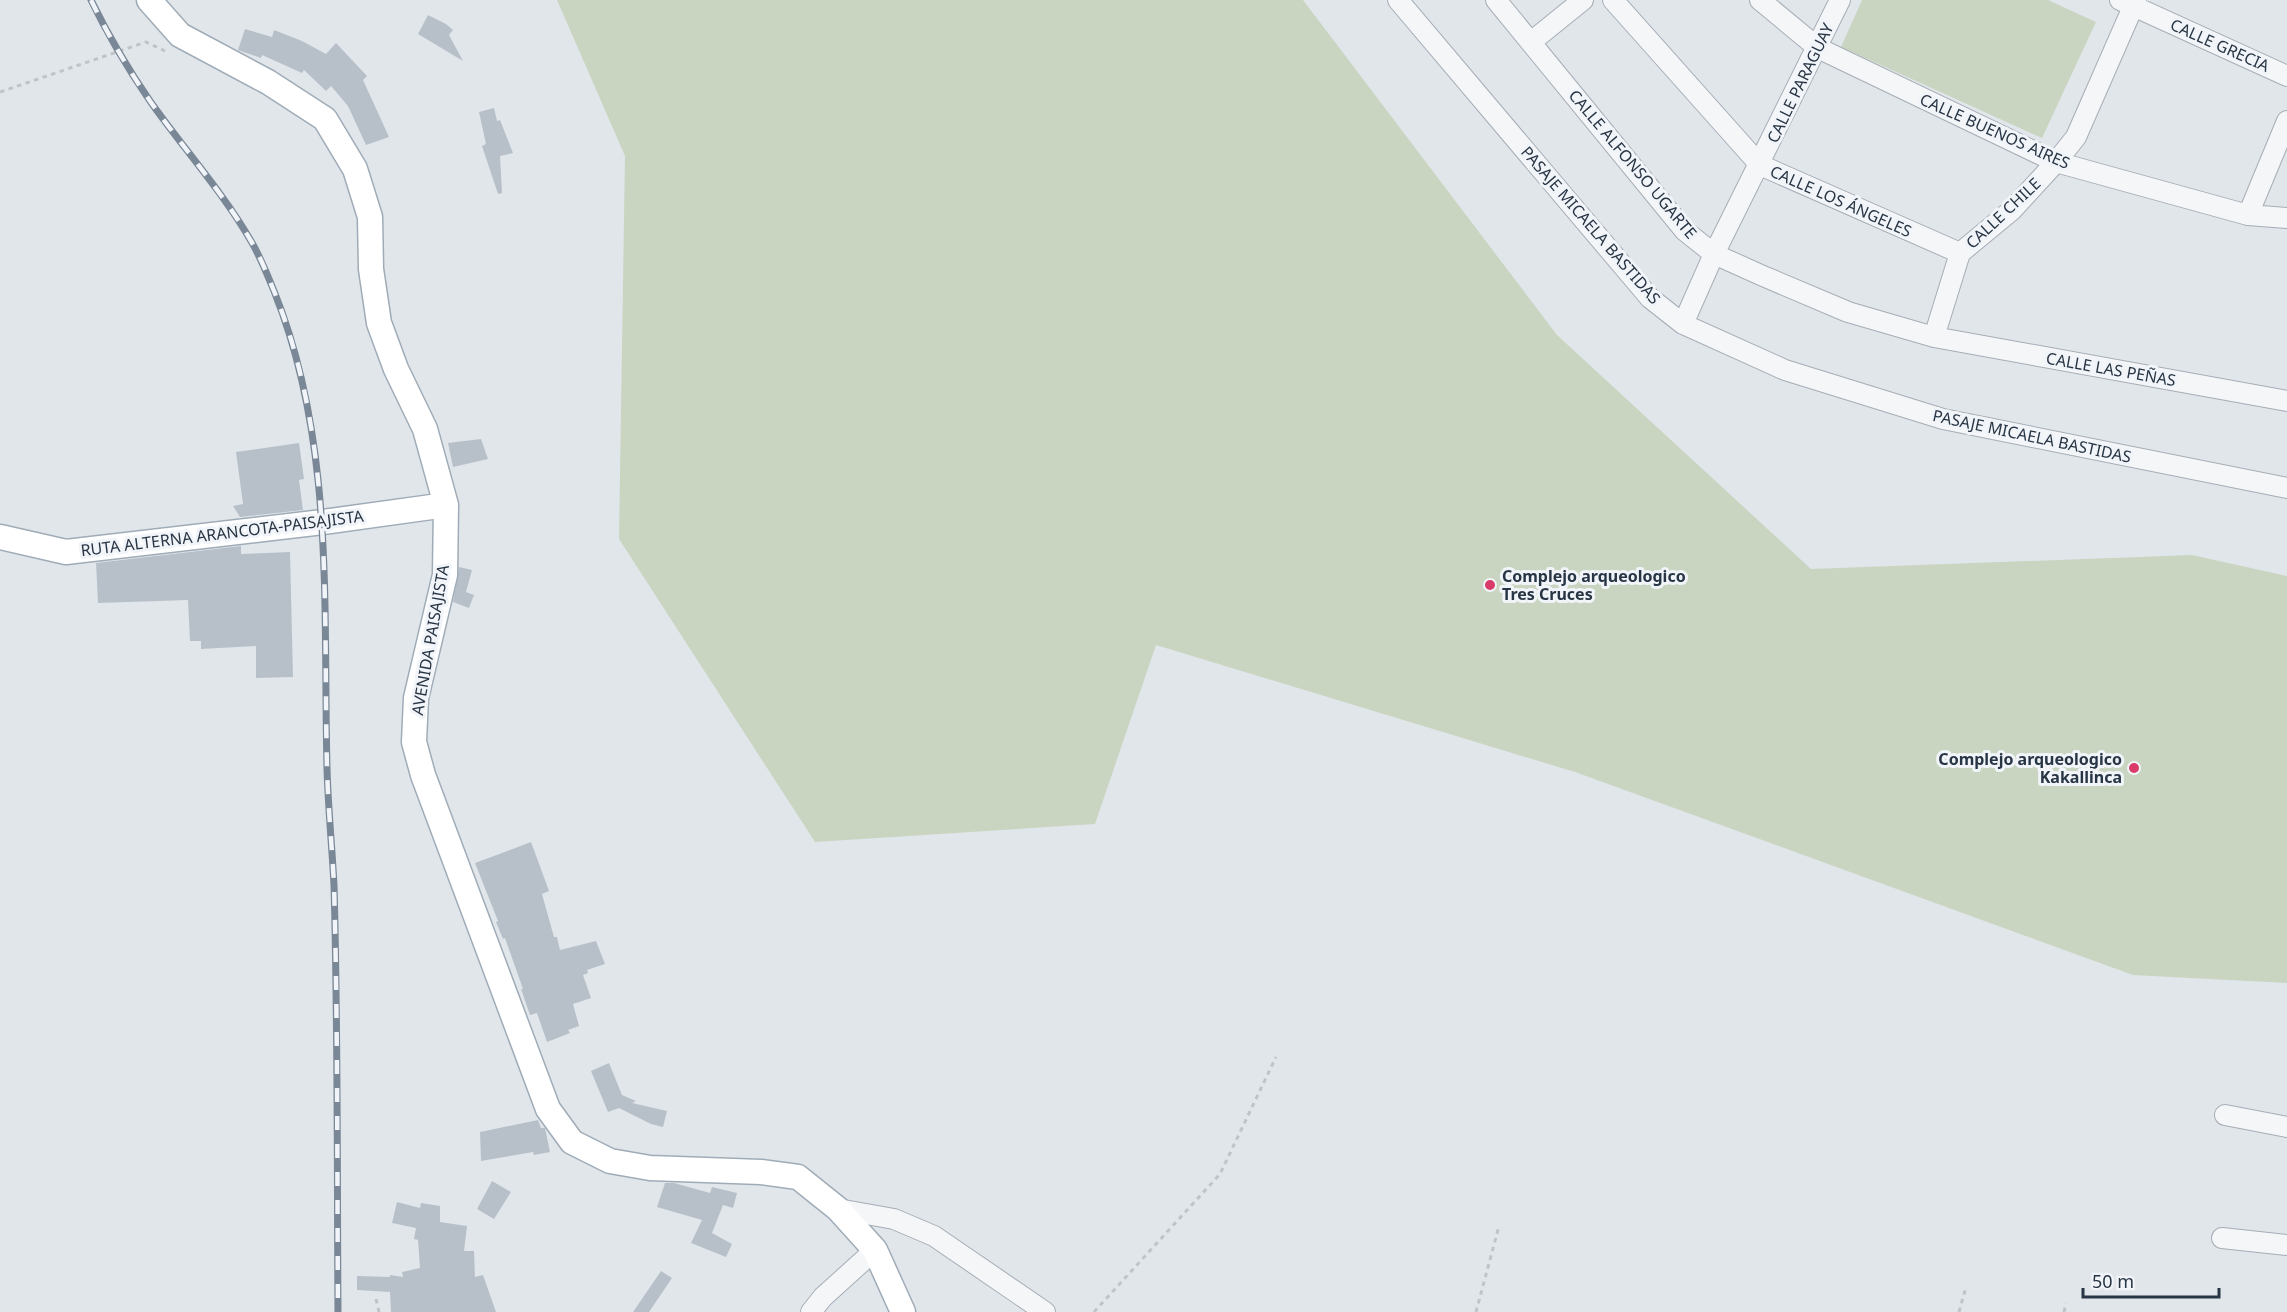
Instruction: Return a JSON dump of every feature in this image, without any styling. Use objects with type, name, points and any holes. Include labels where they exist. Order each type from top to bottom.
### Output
[{"type":"main road","name":"AVENIDA PAISAJISTA","points":[[149,0],[180,35],[268,82],[324,119],[355,169],[370,217],[371,269],[379,323],[396,369],[425,429],[446,505],[445,575],[416,698],[414,742],[423,775],[548,1109],[572,1142],[610,1161],[650,1168],[761,1172],[798,1177],[838,1209],[874,1250],[903,1312]]},
{"type":"main road","name":"RUTA ALTERNA ARANCOTA-PAISAJISTA","points":[[0,537],[66,552],[446,505]]},
{"type":"street","name":"PASAJE MICAELA BASTIDAS","points":[[1398,0],[1650,298],[1683,324],[1785,370],[1943,419],[2287,488]]},
{"type":"street","name":"CALLE ALFONSO UGARTE","points":[[1496,0],[1685,231],[1714,254],[1848,312],[1934,337]]},
{"type":"street","points":[[1531,42],[1583,0]]},
{"type":"street","name":"CALLE LOS ÁNGELES","points":[[1614,0],[1760,165],[1960,253]]},
{"type":"street","name":"CALLE BUENOS AIRES","points":[[1760,0],[1818,48],[2056,162],[2248,215],[2287,218]]},
{"type":"street","name":"CALLE PARAGUAY","points":[[1683,324],[1714,254],[1840,0]]},
{"type":"street","name":"CALLE GRECIA","points":[[2130,2],[2287,76]]},
{"type":"street","name":"CALLE CHILE","points":[[1934,337],[1960,253],[2012,210],[2076,137],[2130,2]]},
{"type":"street","points":[[2248,215],[2287,121]]},
{"type":"street","name":"CALLE LAS PEÑAS","points":[[1934,337],[2287,401]]},
{"type":"street","points":[[2225,1115],[2287,1127]]},
{"type":"street","points":[[838,1209],[894,1220],[934,1236],[1045,1312]]},
{"type":"street","points":[[2222,1238],[2287,1245]]},
{"type":"street","points":[[811,1312],[823,1297],[874,1250]]},
{"type":"path","points":[[0,92],[146,42],[166,52]]},
{"type":"path","points":[[1094,1312],[1220,1174],[1276,1057]]},
{"type":"path","points":[[1476,1312],[1499,1226]]},
{"type":"path","points":[[1959,1312],[1966,1287]]},
{"type":"path","points":[[376,1299],[379,1312]]},
{"type":"path","points":[[2064,1312],[2066,1303]]},
{"type":"green space","points":[[557,0],[1303,0],[1557,335],[1811,569],[2192,555],[2287,576],[2287,983],[2133,975],[1575,772],[1156,645],[1095,824],[815,842],[619,539],[625,156]]},
{"type":"green space","points":[[1862,0],[2048,0],[2096,22],[2042,138],[1841,47]]},
{"type":"building","points":[[428,15],[453,30],[449,35],[463,61],[418,34]]},
{"type":"building","points":[[245,29],[272,37],[274,30],[326,54],[336,43],[367,76],[363,80],[389,137],[366,145],[348,106],[331,86],[326,91],[304,70],[302,73],[262,55],[261,58],[238,50]]},
{"type":"building","points":[[494,108],[497,121],[500,120],[513,153],[500,156],[502,193],[498,194],[482,146],[486,144],[479,112]]},
{"type":"building","points":[[481,439],[488,459],[453,467],[448,443]]},
{"type":"building","points":[[299,443],[304,479],[299,480],[303,510],[240,517],[233,506],[243,504],[236,452]]},
{"type":"building","points":[[241,546],[241,554],[290,552],[293,677],[256,678],[256,646],[201,649],[201,641],[190,641],[188,600],[98,603],[96,563]]},
{"type":"building","points":[[459,567],[472,570],[466,592],[474,595],[469,608],[453,602]]},
{"type":"building","points":[[531,842],[549,891],[542,894],[560,950],[596,941],[605,964],[587,970],[588,973],[583,975],[591,998],[573,1004],[579,1026],[568,1030],[570,1033],[547,1042],[537,1013],[530,1015],[505,938],[503,939],[496,922],[498,921],[475,863]]},
{"type":"building","points":[[609,1063],[622,1095],[636,1101],[632,1103],[667,1111],[663,1127],[651,1124],[619,1108],[608,1112],[591,1071]]},
{"type":"building","points":[[538,1120],[541,1128],[545,1128],[550,1152],[534,1155],[533,1152],[481,1161],[480,1132]]},
{"type":"building","points":[[492,1181],[511,1192],[494,1219],[477,1209]]},
{"type":"building","points":[[665,1183],[674,1183],[710,1193],[712,1187],[737,1193],[733,1208],[723,1205],[712,1233],[732,1244],[726,1257],[691,1243],[702,1220],[657,1207]]},
{"type":"building","points":[[397,1202],[420,1208],[421,1203],[440,1206],[440,1222],[467,1226],[464,1251],[474,1251],[475,1277],[483,1275],[496,1312],[391,1312],[390,1292],[357,1290],[357,1276],[403,1277],[402,1272],[420,1268],[418,1240],[414,1239],[416,1228],[392,1223]]},
{"type":"building","points":[[661,1271],[672,1278],[649,1312],[633,1312]]},
{"type":"railway","points":[[91,0],[111,39],[142,89],[228,205],[254,247],[274,291],[294,348],[307,407],[317,466],[325,587],[327,768],[334,885],[337,1045],[338,1312]]},
{"type":"place","name":"Complejo arqueologico Tres Cruces","points":[[1490,585]]},
{"type":"place","name":"Complejo arqueologico Kakallinca","points":[[2134,768]]}]
